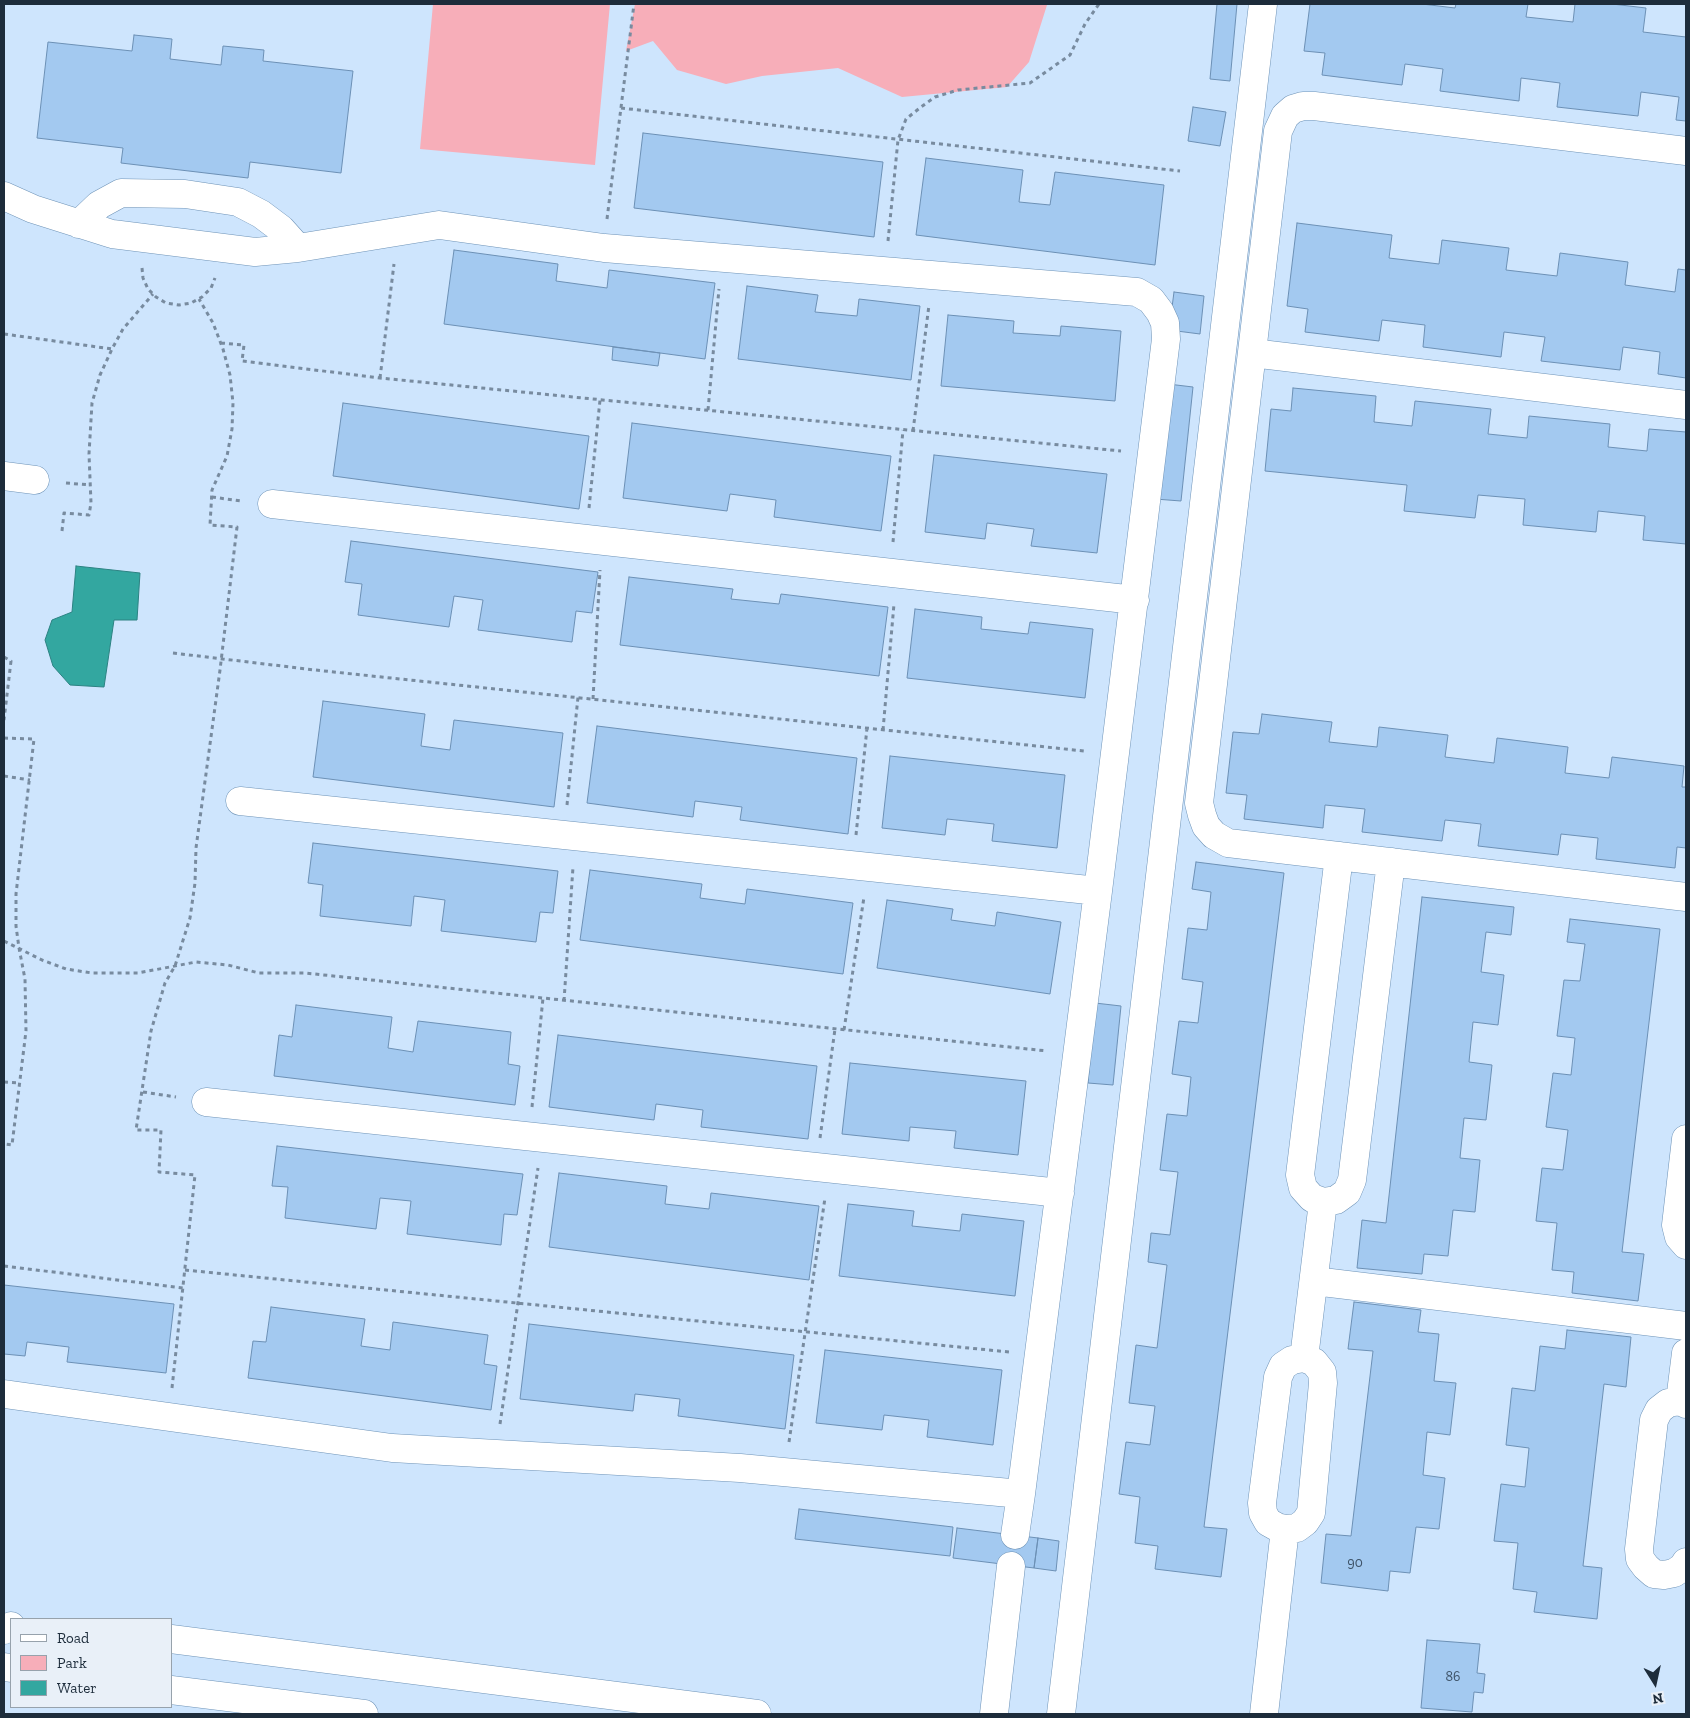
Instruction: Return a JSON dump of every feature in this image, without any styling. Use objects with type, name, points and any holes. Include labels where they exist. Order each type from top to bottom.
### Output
[{"type":"street","points":[[1061,1714],[1263,4]]},
{"type":"street","points":[[1686,151],[1314,106],[1303,106],[1285,116],[1278,132],[1199,802],[1206,826],[1214,835],[1228,843],[1686,897]]},
{"type":"street","points":[[79,224],[98,205],[121,193],[185,194],[238,202],[261,214],[281,229],[298,248]]},
{"type":"street","points":[[4,196],[33,209],[112,234],[255,252],[298,248],[440,225],[604,248],[1137,292],[1151,300],[1165,323],[1166,339],[1078,1055],[1015,1535]]},
{"type":"street","points":[[1252,354],[1686,405]]},
{"type":"street","points":[[4,476],[35,480]]},
{"type":"street","points":[[272,504],[1135,600]]},
{"type":"street","points":[[240,801],[1098,891]]},
{"type":"street","points":[[1339,856],[1300,1175],[1303,1188],[1312,1198],[1323,1202],[1336,1200],[1346,1192],[1352,1180],[1391,862]]},
{"type":"street","points":[[206,1102],[1060,1193]]},
{"type":"street","points":[[1686,1139],[1676,1225],[1679,1237],[1686,1245]]},
{"type":"street","points":[[1304,1358],[1323,1202]]},
{"type":"street","points":[[1314,1281],[1686,1326]]},
{"type":"street","points":[[1686,1353],[1683,1403],[1668,1403],[1659,1410],[1654,1420],[1639,1549],[1640,1559],[1654,1574],[1674,1573],[1683,1568],[1686,1562]]},
{"type":"street","points":[[1304,1358],[1314,1362],[1322,1372],[1324,1383],[1311,1513],[1305,1522],[1297,1528],[1285,1529],[1268,1522],[1263,1513],[1262,1503],[1278,1377],[1283,1366],[1292,1360],[1304,1358]]},
{"type":"street","points":[[4,1394],[392,1448],[730,1467],[1021,1494]]},
{"type":"street","points":[[1264,1714],[1285,1529]]},
{"type":"street","points":[[994,1714],[1011,1566]]},
{"type":"street","points":[[172,1639],[757,1714]]},
{"type":"street","points":[[172,1690],[260,1708],[364,1714]]},
{"type":"path","points":[[604,248],[634,4]]},
{"type":"path","points":[[885,271],[898,140],[906,119],[935,97],[958,90],[1030,83],[1070,55],[1085,24],[1099,4]]},
{"type":"path","points":[[621,108],[1180,172]]},
{"type":"path","points":[[380,378],[398,232]]},
{"type":"path","points":[[148,238],[142,266],[143,278],[148,289],[153,294],[166,303],[178,305],[191,303],[199,299],[211,288],[216,276],[221,248]]},
{"type":"path","points":[[708,410],[721,258]]},
{"type":"path","points":[[914,431],[933,275]]},
{"type":"path","points":[[62,531],[64,513],[89,515],[91,503],[89,454],[92,403],[100,375],[123,329],[153,294]]},
{"type":"path","points":[[169,1417],[195,1175],[159,1172],[161,1130],[136,1130],[152,1031],[165,983],[175,966],[190,918],[195,883],[196,848],[222,658],[237,527],[210,524],[212,490],[227,456],[232,429],[233,403],[230,376],[221,343],[213,323],[199,299]]},
{"type":"path","points":[[4,334],[112,349]]},
{"type":"path","points":[[221,343],[244,345],[242,361],[380,378],[1152,455]]},
{"type":"path","points":[[593,699],[594,540],[600,400]]},
{"type":"path","points":[[883,730],[903,430]]},
{"type":"path","points":[[173,653],[578,698],[1115,754]]},
{"type":"path","points":[[4,658],[11,661],[4,720]]},
{"type":"path","points":[[564,1001],[570,836],[578,698]]},
{"type":"path","points":[[844,1030],[861,866],[867,728]]},
{"type":"path","points":[[4,738],[34,739],[16,894],[16,926],[25,979],[26,1032],[12,1144],[4,1144]]},
{"type":"path","points":[[4,776],[30,780]]},
{"type":"path","points":[[4,941],[58,966],[92,973],[138,973],[196,962],[220,964],[259,973],[305,974],[1078,1055]]},
{"type":"path","points":[[495,1454],[518,1303],[535,1137],[543,998]]},
{"type":"path","points":[[785,1472],[805,1332],[835,1029]]},
{"type":"path","points":[[4,1082],[20,1084]]},
{"type":"path","points":[[4,1266],[183,1288]]},
{"type":"path","points":[[185,1270],[1039,1354]]},
{"type":"green space","points":[[433,4],[610,4],[595,165],[420,149]]},
{"type":"green space","points":[[635,4],[1047,5],[1029,62],[1007,87],[902,97],[838,68],[762,76],[726,84],[677,70],[653,41],[626,51]]},
{"type":"water","points":[[76,566],[140,573],[137,620],[114,620],[104,687],[70,685],[53,666],[45,640],[52,620],[72,612]]},
{"type":"building","points":[[1217,4],[1237,4],[1230,81],[1210,79]]},
{"type":"building","points":[[1310,4],[1422,4],[1455,8],[1456,4],[1528,4],[1526,17],[1573,22],[1575,4],[1612,4],[1646,8],[1643,32],[1686,37],[1686,121],[1676,120],[1679,97],[1641,92],[1638,116],[1557,107],[1560,83],[1521,78],[1519,101],[1440,91],[1443,69],[1405,64],[1402,85],[1322,75],[1325,53],[1304,51]]},
{"type":"building","points":[[134,35],[172,39],[170,59],[221,65],[223,46],[264,50],[263,61],[353,71],[341,173],[250,162],[248,178],[121,163],[123,148],[37,138],[48,42],[132,51]]},
{"type":"building","points":[[1193,107],[1226,112],[1220,146],[1188,141]]},
{"type":"building","points":[[643,133],[883,162],[874,237],[634,208]]},
{"type":"building","points":[[926,158],[1023,170],[1019,202],[1050,205],[1055,172],[1164,185],[1155,265],[916,235]]},
{"type":"building","points":[[1297,223],[1392,235],[1389,258],[1439,264],[1442,240],[1509,248],[1506,270],[1557,276],[1560,253],[1628,262],[1625,285],[1675,292],[1678,269],[1686,270],[1686,378],[1658,374],[1660,352],[1623,347],[1620,370],[1541,361],[1545,337],[1504,332],[1501,357],[1423,347],[1425,325],[1382,320],[1379,341],[1305,332],[1308,309],[1287,306]]},
{"type":"building","points":[[454,250],[558,264],[556,281],[607,288],[609,270],[715,283],[705,359],[444,324]]},
{"type":"building","points":[[747,286],[818,295],[815,312],[857,316],[859,299],[920,306],[911,380],[738,359]]},
{"type":"building","points":[[1174,292],[1204,296],[1200,334],[1169,330]]},
{"type":"building","points":[[948,315],[1014,321],[1013,333],[1060,336],[1061,326],[1121,331],[1115,401],[941,386]]},
{"type":"building","points":[[613,347],[660,353],[658,366],[612,360]]},
{"type":"building","points":[[1168,384],[1193,387],[1181,501],[1155,499]]},
{"type":"building","points":[[1293,388],[1376,396],[1374,422],[1412,426],[1415,401],[1491,409],[1488,434],[1527,438],[1529,416],[1610,424],[1608,447],[1647,451],[1649,429],[1686,432],[1686,544],[1643,540],[1645,516],[1598,511],[1596,532],[1523,525],[1525,499],[1478,495],[1475,518],[1404,511],[1407,485],[1265,471],[1271,409],[1291,411]]},
{"type":"building","points":[[343,403],[589,436],[579,509],[333,476]]},
{"type":"building","points":[[632,423],[891,456],[881,531],[774,517],[776,500],[730,494],[727,511],[623,498]]},
{"type":"building","points":[[934,455],[1107,474],[1097,553],[1031,546],[1034,529],[987,523],[985,539],[925,532]]},
{"type":"building","points":[[351,541],[598,572],[592,613],[576,611],[572,642],[478,630],[483,600],[454,596],[449,627],[358,615],[362,584],[345,582]]},
{"type":"building","points":[[629,577],[733,589],[731,599],[779,604],[781,594],[888,607],[879,676],[620,645]]},
{"type":"building","points":[[915,609],[982,617],[981,629],[1028,634],[1030,622],[1093,629],[1085,698],[907,678]]},
{"type":"building","points":[[323,701],[425,714],[421,746],[450,750],[454,720],[563,733],[554,807],[313,777]]},
{"type":"building","points":[[1262,714],[1332,722],[1329,742],[1377,747],[1379,727],[1448,735],[1445,757],[1494,763],[1497,738],[1568,747],[1565,773],[1609,778],[1612,757],[1684,766],[1682,787],[1686,787],[1686,848],[1677,847],[1675,868],[1596,859],[1598,838],[1561,834],[1558,855],[1478,846],[1481,824],[1445,820],[1442,841],[1362,832],[1365,809],[1325,805],[1323,828],[1244,819],[1247,795],[1226,793],[1233,732],[1259,734]]},
{"type":"building","points":[[597,726],[857,758],[848,834],[740,820],[742,807],[695,801],[693,817],[587,803]]},
{"type":"building","points":[[890,756],[1065,775],[1057,848],[992,841],[994,824],[947,819],[945,835],[882,828]]},
{"type":"building","points":[[313,843],[558,871],[553,913],[540,912],[536,942],[441,931],[445,900],[414,896],[411,926],[320,916],[323,885],[308,883]]},
{"type":"building","points":[[1196,862],[1284,873],[1204,1527],[1227,1529],[1221,1577],[1155,1569],[1158,1546],[1135,1543],[1140,1497],[1119,1494],[1126,1442],[1150,1445],[1155,1406],[1129,1403],[1136,1345],[1157,1348],[1167,1265],[1148,1262],[1151,1233],[1170,1235],[1178,1172],[1160,1170],[1167,1114],[1187,1116],[1191,1077],[1172,1074],[1179,1021],[1198,1023],[1203,982],[1182,979],[1188,928],[1207,930],[1211,892],[1192,889]]},
{"type":"building","points":[[590,870],[702,884],[700,898],[745,904],[747,889],[853,903],[843,974],[580,940]]},
{"type":"building","points":[[1422,897],[1514,907],[1511,935],[1486,932],[1481,972],[1504,975],[1498,1025],[1473,1022],[1469,1062],[1492,1065],[1486,1120],[1464,1118],[1460,1158],[1480,1160],[1475,1212],[1453,1210],[1448,1256],[1424,1254],[1422,1274],[1357,1268],[1362,1220],[1386,1223]]},
{"type":"building","points":[[887,900],[953,909],[951,920],[995,926],[997,912],[1061,922],[1050,994],[877,968]]},
{"type":"building","points":[[1570,919],[1660,929],[1622,1252],[1644,1254],[1638,1301],[1572,1293],[1574,1272],[1552,1270],[1557,1223],[1536,1221],[1542,1168],[1563,1170],[1568,1130],[1546,1127],[1553,1073],[1571,1075],[1575,1038],[1557,1036],[1564,980],[1580,981],[1585,944],[1567,942]]},
{"type":"building","points":[[1095,1003],[1121,1006],[1113,1085],[1088,1083]]},
{"type":"building","points":[[296,1005],[392,1017],[388,1048],[413,1052],[418,1021],[511,1032],[508,1064],[520,1066],[515,1105],[274,1076],[279,1035],[292,1037]]},
{"type":"building","points":[[558,1035],[817,1066],[808,1139],[701,1127],[703,1110],[656,1104],[654,1120],[549,1107]]},
{"type":"building","points":[[850,1063],[1026,1081],[1018,1155],[954,1148],[956,1131],[910,1127],[909,1141],[842,1134]]},
{"type":"building","points":[[277,1146],[523,1174],[517,1215],[504,1214],[501,1245],[407,1234],[411,1201],[380,1198],[376,1229],[285,1218],[288,1187],[272,1186]]},
{"type":"building","points":[[559,1173],[667,1186],[665,1204],[709,1209],[711,1193],[819,1206],[809,1280],[549,1247]]},
{"type":"building","points":[[848,1204],[914,1211],[912,1226],[960,1231],[962,1214],[1024,1221],[1015,1296],[839,1276]]},
{"type":"building","points":[[4,1285],[174,1304],[166,1373],[67,1362],[69,1347],[27,1342],[25,1356],[4,1354]]},
{"type":"building","points":[[1354,1302],[1421,1310],[1418,1332],[1439,1334],[1434,1381],[1456,1383],[1450,1435],[1427,1432],[1423,1475],[1445,1478],[1439,1529],[1416,1527],[1410,1573],[1390,1571],[1388,1591],[1321,1583],[1326,1534],[1351,1536],[1373,1351],[1348,1349]]},
{"type":"building","points":[[271,1307],[365,1319],[361,1346],[390,1350],[393,1322],[488,1335],[484,1364],[497,1366],[491,1410],[248,1378],[253,1341],[266,1342]]},
{"type":"building","points":[[529,1324],[794,1355],[785,1429],[678,1416],[680,1399],[635,1394],[633,1411],[520,1399]]},
{"type":"building","points":[[1567,1330],[1631,1337],[1626,1387],[1604,1384],[1583,1566],[1602,1568],[1597,1619],[1534,1612],[1537,1592],[1513,1589],[1518,1543],[1494,1541],[1501,1484],[1525,1487],[1529,1448],[1506,1445],[1512,1388],[1535,1391],[1540,1346],[1565,1349]]},
{"type":"building","points":[[825,1350],[1002,1370],[993,1445],[927,1437],[929,1420],[884,1415],[882,1430],[816,1423]]},
{"type":"building","points":[[799,1509],[953,1527],[950,1556],[795,1539]]},
{"type":"building","points":[[957,1528],[1038,1538],[1034,1568],[953,1558]]},
{"type":"building","points":[[1038,1538],[1059,1541],[1056,1571],[1034,1568]]},
{"type":"building","points":[[1427,1640],[1480,1644],[1477,1673],[1485,1674],[1483,1693],[1474,1692],[1472,1712],[1421,1708]]}]
